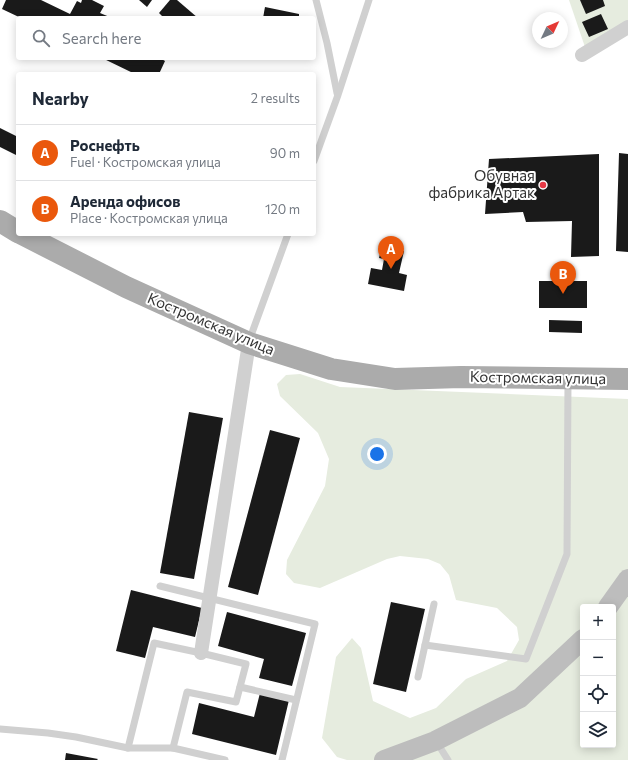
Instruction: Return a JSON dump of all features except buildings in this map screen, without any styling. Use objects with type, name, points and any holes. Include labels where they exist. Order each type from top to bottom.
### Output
[{"type":"main road","points":[[0,221],[16,231]]},
{"type":"main road","name":"Костромская улица","points":[[26,236],[126,287],[249,343],[331,369],[395,379],[461,377],[628,379]]},
{"type":"main road","points":[[610,604],[628,579]]},
{"type":"main road","points":[[384,760],[436,741],[520,698],[582,640]]},
{"type":"street","points":[[582,55],[628,28]]},
{"type":"street","points":[[200,652],[249,343]]},
{"type":"lane","points":[[316,0],[338,95]]},
{"type":"lane","points":[[316,156],[338,95],[369,0]]},
{"type":"lane","points":[[249,343],[287,236]]},
{"type":"lane","points":[[425,645],[526,659],[567,554],[568,378]]},
{"type":"lane","points":[[160,586],[315,624],[282,760]]},
{"type":"lane","points":[[418,677],[434,604]]},
{"type":"lane","points":[[128,748],[154,643],[200,652],[246,664],[236,702],[187,692],[173,748]]},
{"type":"lane","points":[[240,687],[296,700]]},
{"type":"lane","points":[[0,729],[76,737],[128,748],[173,748],[225,760]]},
{"type":"lane","points":[[436,741],[448,760]]},
{"type":"shaded area","points":[[569,0],[628,0],[628,29],[587,53]]},
{"type":"shaded area","points":[[300,374],[340,387],[628,399],[628,760],[347,760],[337,757],[322,738],[336,657],[352,638],[361,648],[373,701],[410,718],[436,708],[466,679],[507,661],[519,640],[517,627],[497,608],[456,600],[449,575],[440,564],[428,559],[400,556],[387,559],[320,588],[294,583],[286,574],[287,560],[325,486],[329,459],[318,433],[280,396],[277,384],[286,375]]},
{"type":"place","name":"Обувная фабрика Артак","points":[[543,185]]},
{"type":"place","name":"Роснефть","points":[[391,269]]},
{"type":"place","name":"Аренда офисов","points":[[563,294]]}]
